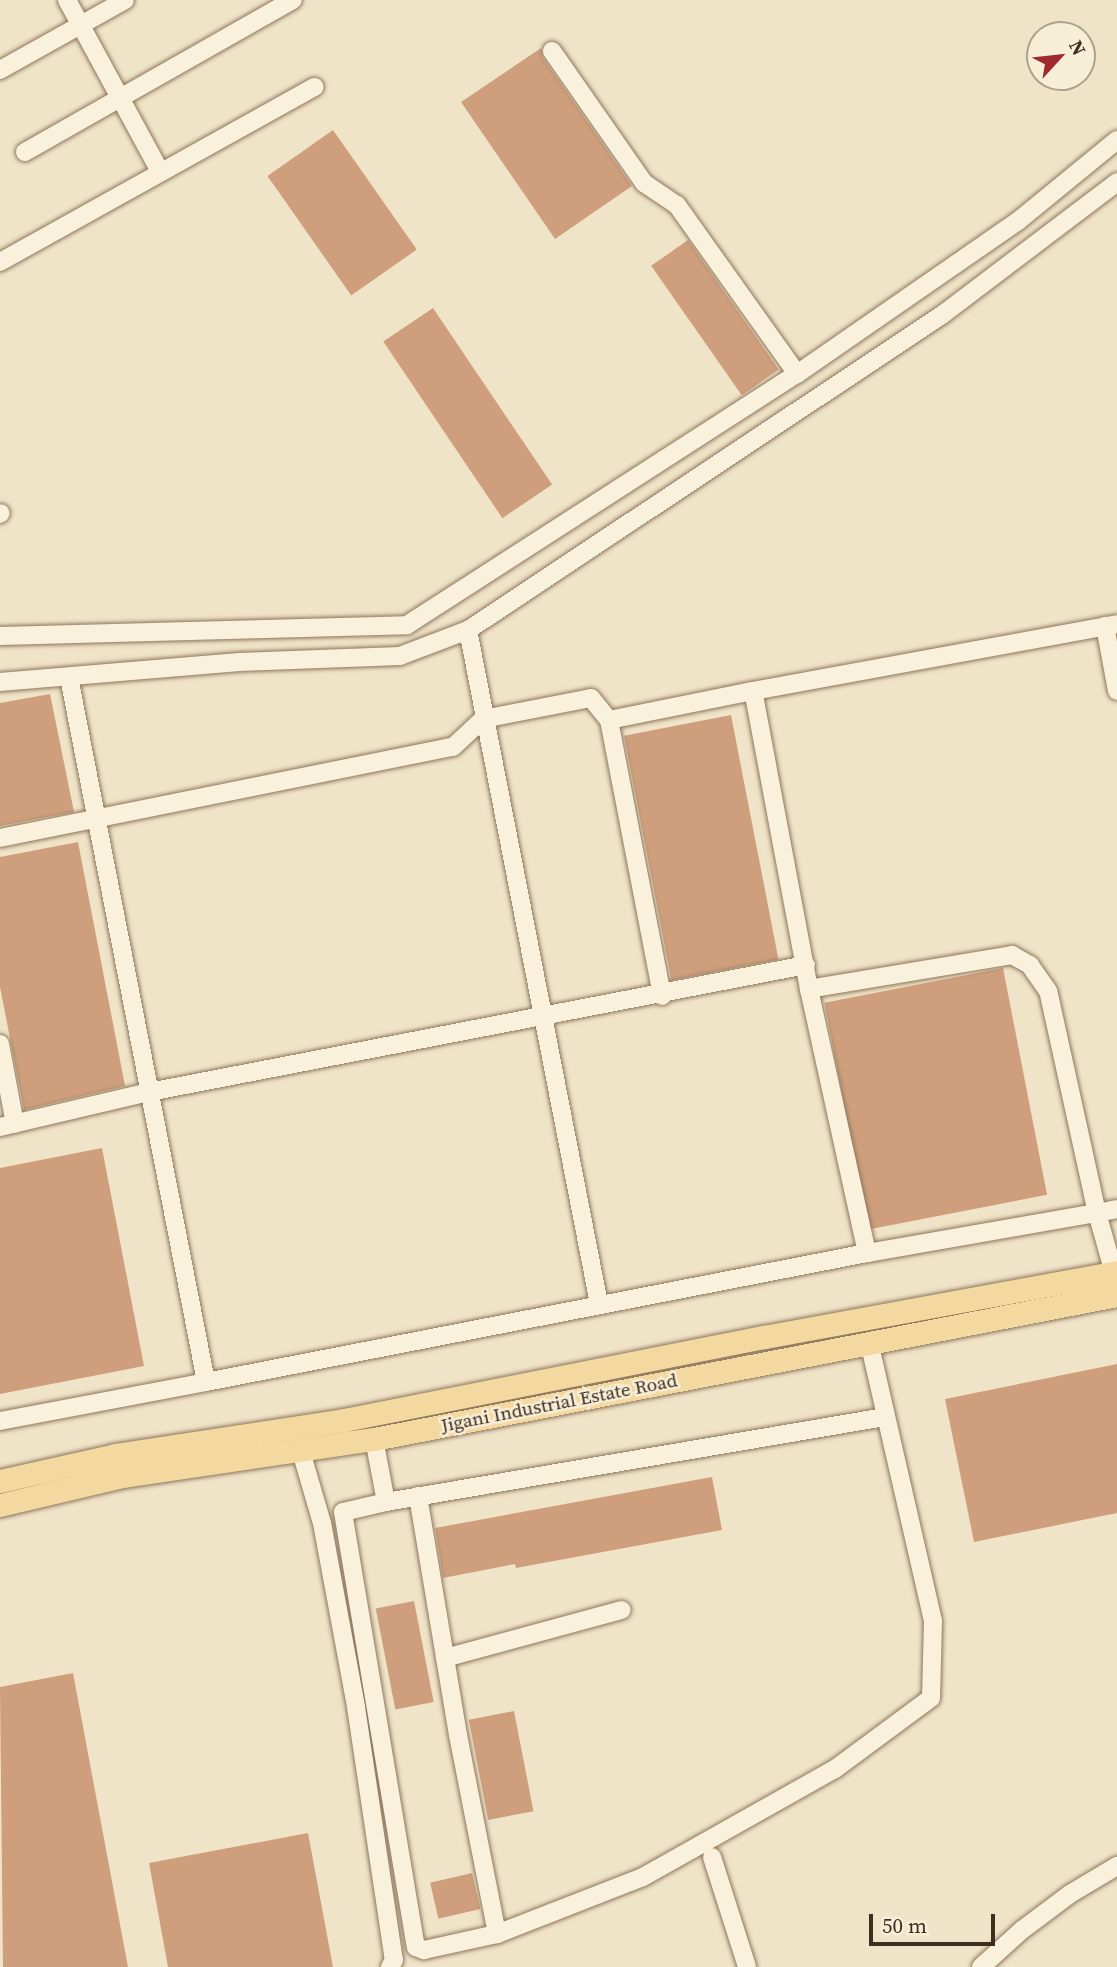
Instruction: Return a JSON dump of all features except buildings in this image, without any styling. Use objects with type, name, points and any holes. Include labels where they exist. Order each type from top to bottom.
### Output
[{"type":"main road","name":"Jigani Industrial Estate Road","points":[[0,1505],[123,1476],[374,1439],[869,1342],[1116,1280]]},
{"type":"main road","name":"Jigani Industrial Estate Road","points":[[0,1481],[116,1455],[344,1420],[764,1337],[1116,1280]]},
{"type":"street","points":[[67,0],[160,171]]},
{"type":"street","points":[[0,70],[125,0]]},
{"type":"street","points":[[25,152],[293,0]]},
{"type":"street","points":[[552,51],[644,183],[677,205],[797,374]]},
{"type":"street","points":[[0,262],[315,87]]},
{"type":"street","points":[[0,636],[407,625],[797,374],[1018,221],[1117,140]]},
{"type":"street","points":[[0,682],[239,662],[400,656],[468,630],[942,315],[1117,182]]},
{"type":"street","points":[[609,720],[1111,625],[1117,691]]},
{"type":"street","points":[[468,630],[483,719],[599,1304]]},
{"type":"street","points":[[69,677],[206,1382]]},
{"type":"street","points":[[753,691],[809,989],[867,1253]]},
{"type":"street","points":[[0,838],[453,747],[483,719],[591,698],[609,720],[662,996]]},
{"type":"street","points":[[809,989],[1012,955],[1030,965],[1048,991],[1097,1213],[1116,1280]]},
{"type":"street","points":[[0,1044],[7,1125],[149,1092],[662,996],[806,965]]},
{"type":"street","points":[[0,1421],[867,1253],[1117,1209]]},
{"type":"street","points":[[869,1342],[933,1621],[932,1698],[835,1769],[643,1877],[497,1934],[424,1950],[416,1947],[343,1512],[418,1496],[885,1417]]},
{"type":"street","points":[[374,1439],[386,1502]]},
{"type":"street","points":[[300,1448],[322,1524],[356,1707],[394,1960],[390,1967]]},
{"type":"street","points":[[418,1496],[445,1658],[497,1934]]},
{"type":"street","points":[[445,1658],[622,1610]]},
{"type":"street","points":[[712,1857],[747,1967]]},
{"type":"street","points":[[981,1967],[1022,1930],[1070,1894],[1117,1867]]}]
